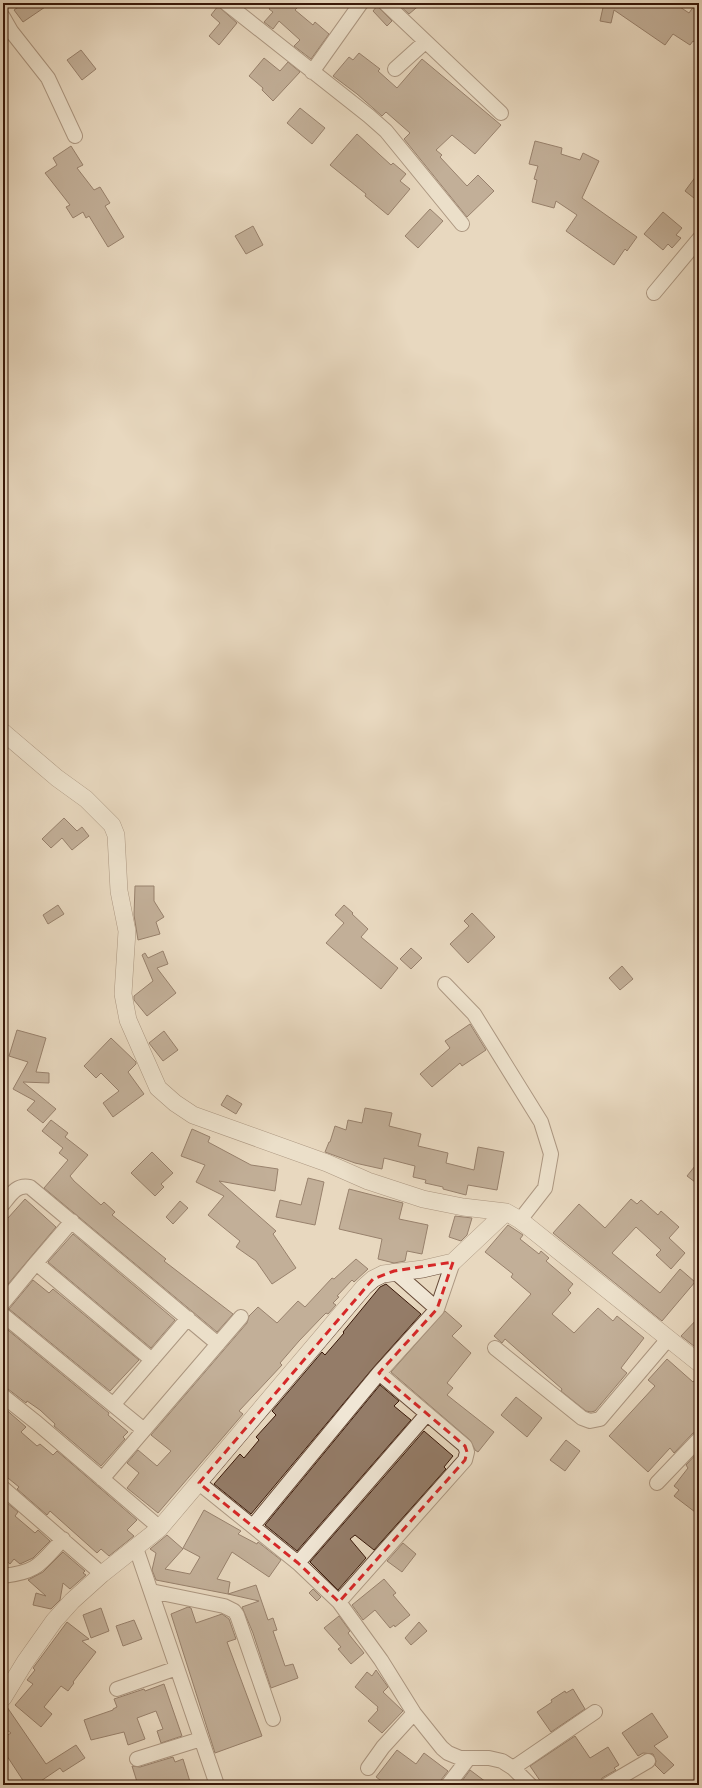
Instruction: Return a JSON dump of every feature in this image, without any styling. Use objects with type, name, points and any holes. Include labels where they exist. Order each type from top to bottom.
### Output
[{"type":"street","points":[[226,3],[312,72],[356,104],[386,131],[462,224]]},
{"type":"street","points":[[312,72],[361,3]]},
{"type":"street","points":[[385,3],[501,113]]},
{"type":"street","points":[[3,17],[11,31],[48,78],[75,136]]},
{"type":"street","points":[[395,69],[425,42]]},
{"type":"street","points":[[654,293],[699,239]]},
{"type":"street","points":[[3,732],[57,778],[86,799],[112,825],[116,835],[119,891],[127,931],[123,994],[128,1020],[158,1088],[175,1103],[193,1115],[327,1163],[368,1181],[422,1199],[513,1216],[699,1363]]},
{"type":"street","points":[[3,1698],[25,1662],[54,1621],[72,1601],[102,1574],[160,1528],[200,1483],[364,1287],[373,1279],[394,1271],[423,1268],[453,1262],[513,1216],[545,1188],[551,1154],[541,1122],[474,1014],[445,984]]},
{"type":"street","points":[[3,1204],[18,1187],[30,1187],[218,1344]]},
{"type":"street","points":[[3,1303],[72,1221]]},
{"type":"street","points":[[253,1526],[379,1373],[437,1309],[453,1262]]},
{"type":"street","points":[[36,1263],[152,1360]]},
{"type":"street","points":[[394,1271],[437,1309]]},
{"type":"street","points":[[3,1315],[144,1430]]},
{"type":"street","points":[[102,1479],[241,1317]]},
{"type":"street","points":[[113,1405],[188,1318]]},
{"type":"street","points":[[495,1348],[582,1418],[595,1421],[600,1419],[668,1339]]},
{"type":"street","points":[[339,1602],[465,1460],[467,1452],[465,1446],[379,1373]]},
{"type":"street","points":[[3,1396],[38,1423],[160,1528]]},
{"type":"street","points":[[298,1563],[426,1414]]},
{"type":"street","points":[[657,1483],[699,1439]]},
{"type":"street","points":[[200,1483],[298,1563],[339,1602],[384,1664],[414,1713],[442,1748],[454,1756],[468,1759],[496,1759],[513,1768],[530,1785]]},
{"type":"street","points":[[3,1488],[102,1574]]},
{"type":"street","points":[[3,1576],[24,1574],[30,1571],[41,1563],[63,1539]]},
{"type":"street","points":[[136,1548],[217,1785]]},
{"type":"street","points":[[151,1591],[224,1606],[234,1611],[237,1615],[273,1719]]},
{"type":"street","points":[[117,1689],[177,1668]]},
{"type":"street","points":[[513,1768],[595,1712]]},
{"type":"street","points":[[368,1768],[383,1747],[414,1713]]},
{"type":"street","points":[[137,1759],[201,1739]]},
{"type":"street","points":[[448,1785],[468,1759]]},
{"type":"street","points":[[607,1785],[648,1761]]},
{"type":"highlighted area","points":[[453,1262],[437,1309],[379,1373],[465,1446],[467,1452],[465,1460],[339,1602],[298,1563],[199,1483],[373,1279],[394,1271]]},
{"type":"building","points":[[24,3],[51,3],[23,22],[14,10]]},
{"type":"building","points":[[274,3],[291,3],[297,8],[295,10],[313,25],[315,22],[329,34],[311,59],[294,46],[300,40],[279,21],[273,29],[264,22],[273,12],[269,9]]},
{"type":"building","points":[[397,3],[422,3],[409,14]]},
{"type":"building","points":[[604,3],[674,3],[689,13],[696,3],[699,3],[699,45],[693,41],[690,45],[673,34],[665,45],[614,10],[611,23],[600,21]]},
{"type":"building","points":[[218,6],[237,23],[219,45],[209,36],[220,23],[211,15]]},
{"type":"building","points":[[377,6],[392,21],[387,26],[373,11]]},
{"type":"building","points":[[81,50],[96,69],[82,80],[67,60]]},
{"type":"building","points":[[359,53],[380,69],[378,71],[397,88],[422,59],[501,125],[475,154],[452,135],[436,150],[442,155],[440,157],[467,186],[478,175],[494,191],[467,217],[404,139],[410,133],[386,112],[382,116],[357,94],[333,76],[349,57],[353,60]]},
{"type":"building","points":[[264,58],[280,71],[288,62],[300,72],[273,101],[262,90],[263,88],[249,76]]},
{"type":"building","points":[[300,108],[325,128],[312,144],[287,123]]},
{"type":"building","points":[[357,134],[391,165],[393,163],[406,174],[400,181],[410,189],[388,215],[365,196],[366,194],[330,165]]},
{"type":"building","points":[[535,141],[562,148],[561,154],[580,160],[583,153],[599,161],[582,198],[637,237],[627,251],[625,249],[614,265],[566,231],[577,215],[556,201],[554,208],[532,202],[537,180],[534,179],[538,166],[529,164]]},
{"type":"building","points":[[71,146],[83,165],[77,168],[94,190],[100,187],[110,203],[105,206],[124,237],[108,247],[89,216],[86,218],[83,212],[73,218],[66,207],[70,205],[45,173],[57,165],[53,158]]},
{"type":"building","points":[[699,172],[699,202],[685,191]]},
{"type":"building","points":[[430,209],[443,221],[418,248],[405,236]]},
{"type":"building","points":[[663,212],[682,228],[676,235],[681,238],[672,248],[668,244],[663,250],[644,234]]},
{"type":"building","points":[[253,226],[263,245],[246,254],[235,236]]},
{"type":"building","points":[[64,818],[77,831],[82,827],[89,836],[72,850],[62,838],[51,848],[42,839]]},
{"type":"building","points":[[135,886],[154,886],[154,901],[164,917],[156,922],[160,934],[138,940],[134,915]]},
{"type":"building","points":[[58,905],[64,914],[48,924],[43,915]]},
{"type":"building","points":[[344,905],[368,929],[361,937],[398,968],[381,989],[326,943],[344,923],[335,915]]},
{"type":"building","points":[[472,913],[495,937],[468,963],[450,944],[469,926],[464,921]]},
{"type":"building","points":[[411,948],[422,958],[411,969],[400,959]]},
{"type":"building","points":[[163,951],[168,964],[157,968],[176,993],[147,1016],[134,1000],[134,996],[153,981],[142,955],[145,953],[148,958]]},
{"type":"building","points":[[622,966],[633,979],[620,990],[609,978]]},
{"type":"building","points":[[470,1024],[486,1050],[462,1066],[460,1063],[432,1087],[420,1074],[450,1048],[445,1041]]},
{"type":"building","points":[[17,1030],[46,1038],[36,1072],[49,1073],[49,1083],[23,1082],[56,1109],[43,1123],[27,1110],[35,1101],[13,1089],[28,1062],[9,1056]]},
{"type":"building","points":[[164,1031],[178,1050],[163,1061],[149,1043]]},
{"type":"building","points":[[111,1038],[136,1062],[136,1064],[128,1072],[144,1094],[113,1117],[103,1103],[119,1091],[101,1073],[96,1078],[84,1066]]},
{"type":"building","points":[[227,1095],[242,1104],[236,1114],[221,1105]]},
{"type":"building","points":[[365,1108],[392,1113],[389,1126],[421,1134],[418,1146],[448,1153],[446,1163],[474,1170],[478,1147],[504,1152],[497,1190],[468,1185],[466,1195],[443,1189],[443,1187],[425,1183],[426,1180],[413,1177],[415,1166],[384,1158],[382,1169],[355,1163],[325,1152],[335,1126],[346,1130],[348,1120],[362,1123]]},
{"type":"building","points":[[51,1120],[68,1133],[65,1137],[88,1155],[70,1176],[74,1181],[101,1205],[104,1202],[115,1212],[112,1215],[166,1259],[164,1261],[233,1314],[217,1332],[44,1188],[68,1160],[59,1153],[63,1148],[42,1131]]},
{"type":"building","points":[[192,1129],[210,1137],[208,1142],[251,1165],[278,1169],[275,1191],[219,1181],[276,1231],[273,1234],[296,1268],[272,1284],[256,1261],[236,1247],[240,1241],[208,1215],[224,1196],[196,1182],[205,1165],[181,1156]]},
{"type":"building","points":[[152,1152],[173,1173],[161,1184],[164,1187],[155,1196],[131,1173]]},
{"type":"building","points":[[699,1161],[699,1185],[687,1176]]},
{"type":"building","points":[[308,1178],[324,1182],[315,1225],[276,1217],[280,1200],[301,1205]]},
{"type":"building","points":[[349,1189],[403,1203],[399,1219],[428,1225],[422,1254],[407,1251],[405,1261],[394,1263],[378,1259],[382,1239],[339,1229]]},
{"type":"building","points":[[25,1199],[56,1227],[3,1290],[3,1214],[8,1218]]},
{"type":"building","points":[[631,1199],[637,1204],[641,1200],[658,1215],[661,1211],[679,1227],[669,1238],[685,1253],[671,1269],[656,1255],[661,1250],[636,1227],[612,1253],[660,1293],[680,1269],[695,1282],[662,1321],[553,1233],[579,1204],[605,1228]]},
{"type":"building","points":[[180,1201],[188,1208],[173,1224],[166,1217]]},
{"type":"building","points":[[455,1216],[472,1218],[467,1235],[461,1241],[449,1237]]},
{"type":"building","points":[[508,1225],[523,1235],[520,1239],[539,1254],[541,1251],[549,1258],[546,1261],[573,1284],[568,1290],[571,1293],[552,1314],[574,1333],[598,1308],[613,1321],[617,1316],[644,1338],[621,1368],[627,1373],[595,1411],[586,1411],[561,1391],[562,1389],[505,1339],[502,1343],[494,1336],[531,1294],[511,1277],[513,1274],[485,1252]]},
{"type":"building","points":[[73,1234],[175,1320],[151,1348],[48,1262]]},
{"type":"building","points":[[356,1259],[368,1269],[354,1282],[352,1280],[337,1296],[339,1297],[333,1303],[336,1305],[328,1314],[326,1313],[321,1318],[280,1363],[282,1365],[239,1411],[243,1414],[158,1513],[127,1488],[139,1473],[127,1463],[138,1450],[157,1466],[171,1451],[151,1435],[247,1323],[249,1316],[258,1307],[277,1323],[298,1301],[305,1307],[332,1278],[334,1279]]},
{"type":"building","points":[[33,1280],[49,1293],[53,1289],[139,1360],[110,1391],[9,1309]]},
{"type":"building","points":[[386,1284],[421,1314],[373,1368],[251,1514],[214,1484],[240,1454],[244,1458],[259,1440],[256,1437],[276,1415],[272,1411],[322,1352],[325,1355],[380,1287]]},
{"type":"building","points":[[445,1311],[462,1326],[452,1336],[471,1353],[447,1383],[453,1388],[447,1395],[494,1432],[478,1452],[475,1450],[470,1440],[391,1372]]},
{"type":"building","points":[[699,1317],[699,1350],[681,1336]]},
{"type":"building","points":[[3,1326],[109,1413],[108,1415],[128,1432],[123,1437],[125,1439],[101,1466],[54,1426],[55,1424],[40,1410],[27,1401],[26,1403],[8,1389],[3,1388]]},
{"type":"building","points":[[667,1359],[693,1382],[699,1375],[699,1431],[693,1433],[674,1453],[670,1448],[648,1472],[609,1436],[655,1386],[648,1380]]},
{"type":"building","points":[[380,1385],[399,1401],[394,1406],[411,1420],[297,1551],[265,1525]]},
{"type":"building","points":[[516,1397],[542,1418],[527,1437],[501,1415]]},
{"type":"building","points":[[3,1407],[26,1427],[21,1432],[37,1446],[40,1444],[53,1455],[57,1451],[137,1520],[127,1530],[134,1536],[109,1556],[101,1549],[97,1553],[50,1511],[47,1515],[17,1489],[19,1487],[3,1474]]},
{"type":"building","points":[[424,1431],[453,1456],[444,1467],[446,1469],[374,1550],[355,1535],[350,1539],[366,1558],[338,1590],[310,1562]]},
{"type":"building","points":[[566,1440],[580,1451],[565,1471],[550,1460]]},
{"type":"building","points":[[699,1451],[699,1515],[674,1496],[679,1490],[674,1486],[688,1468],[686,1465]]},
{"type":"building","points":[[6,1502],[18,1512],[15,1516],[35,1533],[38,1530],[50,1541],[33,1558],[20,1564],[14,1559],[10,1564],[3,1558],[3,1505]]},
{"type":"building","points":[[204,1510],[241,1531],[238,1534],[257,1544],[258,1542],[281,1560],[269,1577],[232,1552],[217,1579],[230,1582],[228,1594],[156,1580],[152,1570],[156,1553],[150,1549],[167,1535],[183,1549],[165,1569],[190,1574],[200,1557],[183,1548]]},
{"type":"building","points":[[403,1543],[416,1554],[402,1572],[387,1561]]},
{"type":"building","points":[[63,1552],[85,1571],[83,1573],[86,1575],[70,1589],[63,1583],[60,1600],[51,1609],[33,1605],[36,1593],[46,1596],[28,1580],[43,1572]]},
{"type":"building","points":[[384,1579],[396,1593],[393,1595],[410,1615],[395,1627],[394,1625],[390,1628],[375,1610],[363,1620],[352,1605]]},
{"type":"building","points":[[256,1585],[268,1620],[273,1618],[277,1630],[273,1631],[285,1666],[293,1664],[298,1678],[271,1688],[253,1633],[242,1607],[259,1601],[228,1594]]},
{"type":"building","points":[[313,1589],[321,1597],[317,1601],[309,1593]]},
{"type":"building","points":[[188,1607],[191,1608],[196,1623],[222,1614],[229,1619],[236,1639],[227,1642],[262,1736],[215,1753],[171,1614]]},
{"type":"building","points":[[101,1608],[109,1631],[91,1638],[83,1615]]},
{"type":"building","points":[[339,1616],[350,1631],[348,1633],[364,1653],[351,1664],[338,1649],[341,1647],[324,1628]]},
{"type":"building","points":[[134,1620],[142,1639],[123,1646],[116,1626]]},
{"type":"building","points":[[67,1622],[89,1639],[82,1641],[96,1652],[68,1691],[61,1686],[44,1707],[52,1714],[41,1727],[15,1705],[33,1684],[27,1680],[35,1670],[33,1668]]},
{"type":"building","points":[[419,1622],[427,1631],[411,1645],[405,1638]]},
{"type":"building","points":[[376,1670],[388,1687],[383,1692],[403,1711],[382,1733],[368,1721],[378,1710],[378,1707],[355,1687],[367,1672],[372,1676]]},
{"type":"building","points":[[164,1684],[182,1736],[161,1743],[157,1731],[163,1729],[156,1711],[137,1718],[145,1739],[128,1745],[124,1732],[91,1740],[84,1720],[113,1710],[117,1707],[114,1699],[144,1689],[145,1691]]},
{"type":"building","points":[[573,1689],[585,1709],[551,1732],[537,1712],[565,1691],[566,1693]]},
{"type":"building","points":[[7,1707],[46,1764],[76,1745],[85,1758],[63,1772],[60,1768],[35,1785],[26,1785],[3,1750],[3,1738],[11,1733],[3,1727],[3,1708]]},
{"type":"building","points":[[652,1713],[668,1737],[654,1746],[674,1765],[664,1774],[655,1765],[656,1761],[653,1754],[643,1753],[638,1756],[622,1733]]},
{"type":"building","points":[[575,1736],[590,1758],[608,1747],[619,1765],[614,1768],[616,1770],[602,1778],[599,1785],[543,1785],[530,1766]]},
{"type":"building","points":[[397,1750],[416,1764],[424,1753],[448,1771],[441,1780],[440,1785],[387,1785],[376,1777]]},
{"type":"building","points":[[173,1757],[175,1762],[183,1759],[191,1785],[138,1785],[132,1766],[140,1767]]},
{"type":"building","points":[[470,1770],[490,1785],[459,1785]]}]
